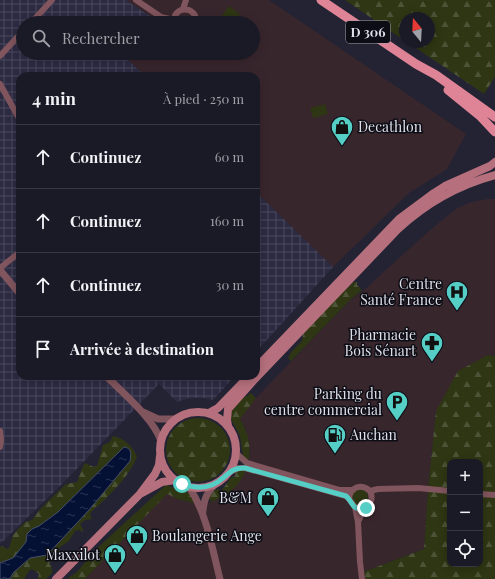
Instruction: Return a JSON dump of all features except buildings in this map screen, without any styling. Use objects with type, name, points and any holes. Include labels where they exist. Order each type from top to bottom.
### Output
[{"type":"main road","name":"D 306","points":[[321,0],[416,64],[436,75],[495,117]]},
{"type":"main road","name":"D 306","points":[[416,64],[429,77],[480,116],[495,132]]},
{"type":"main road","points":[[260,373],[354,272],[399,219],[421,201],[445,186],[490,166],[495,162]]},
{"type":"main road","points":[[260,364],[398,229],[419,211],[446,194],[495,175]]},
{"type":"main road","points":[[209,414],[218,408],[245,380]]},
{"type":"main road","points":[[228,426],[227,413],[231,406],[254,380]]},
{"type":"main road","points":[[56,579],[140,494],[155,474],[160,455],[161,441],[166,429],[175,419],[192,412],[209,414],[219,418],[228,426],[234,436],[236,453],[235,460],[228,473],[218,482],[204,487],[189,487],[175,480],[165,469],[160,455]]},
{"type":"main road","points":[[140,494],[162,482],[175,480]]},
{"type":"street","points":[[37,16],[52,0]]},
{"type":"street","points":[[136,0],[160,16]]},
{"type":"street","points":[[183,9],[186,0]]},
{"type":"street","points":[[175,16],[178,11],[183,9],[192,12],[196,16]]},
{"type":"street","points":[[0,56],[16,39]]},
{"type":"street","points":[[0,84],[16,113]]},
{"type":"street","points":[[16,255],[0,269],[16,289]]},
{"type":"street","points":[[110,380],[141,410],[159,435],[161,441]]},
{"type":"street","points":[[141,410],[158,419],[175,419]]},
{"type":"street","points":[[0,431],[0,447]]},
{"type":"street","points":[[236,453],[247,462],[339,490],[353,490],[363,487],[370,491],[378,489],[418,488],[447,490]]},
{"type":"street","points":[[228,473],[239,468],[245,468],[346,496],[350,499],[358,522],[362,579]]},
{"type":"street","points":[[203,513],[205,497],[212,487],[218,482]]},
{"type":"street","points":[[189,487],[203,513],[220,579]]},
{"type":"street","points":[[350,499],[353,490]]},
{"type":"street","points":[[358,522],[372,498],[370,491]]},
{"type":"street","points":[[483,494],[495,495]]},
{"type":"street","points":[[354,507],[360,509],[366,508]]},
{"type":"shaded area","points":[[0,0],[126,0],[150,16],[16,16],[16,60],[128,60],[141,72],[16,72],[16,380],[231,380],[213,400],[189,398],[177,402],[159,384],[62,484],[0,544]]},
{"type":"shaded area","points":[[126,0],[269,0],[466,134],[447,169],[409,193],[333,267],[260,196],[260,72],[141,72],[128,60],[260,60],[260,16],[150,16]]},
{"type":"shaded area","points":[[260,196],[333,267],[260,348]]},
{"type":"shaded area","points":[[495,199],[495,356],[488,355],[436,411],[428,489],[424,549],[363,572],[364,579],[85,579],[167,493],[178,499],[190,502],[207,503],[220,498],[229,492],[249,461],[250,450],[246,429],[240,419],[251,403],[351,299],[365,289],[430,230],[456,209],[471,202]]},
{"type":"green space","points":[[345,0],[495,0],[495,77],[484,94],[416,48],[435,48],[435,12],[399,12],[399,37]]},
{"type":"green space","points":[[229,6],[240,14],[239,16],[222,16]]},
{"type":"green space","points":[[325,104],[328,114],[313,118],[310,108]]},
{"type":"green space","points":[[354,282],[357,282],[357,285],[362,290],[351,299],[291,361],[288,358],[292,351],[302,341],[303,334],[324,309]]},
{"type":"green space","points":[[488,355],[495,356],[495,579],[364,579],[363,572],[424,549],[428,489],[436,411],[458,371]]},
{"type":"green space","points":[[251,393],[256,398],[240,419],[247,433],[250,448],[249,459],[247,460],[243,456],[240,436],[231,419],[231,411],[239,401]]},
{"type":"green space","points":[[198,418],[216,424],[224,432],[230,450],[224,468],[216,476],[198,482],[180,476],[172,468],[166,450],[172,432],[180,424]]},
{"type":"green space","points":[[113,436],[127,443],[137,456],[125,477],[106,499],[93,510],[90,514],[92,519],[85,520],[80,524],[83,532],[79,530],[75,531],[69,541],[60,547],[56,559],[49,563],[52,568],[52,573],[46,579],[38,579],[39,574],[32,569],[24,579],[10,579],[13,573],[30,558],[47,555],[127,447],[124,447],[58,512],[39,526],[32,529],[27,534],[26,542],[13,558],[0,563],[0,547],[2,546],[7,549],[9,548],[13,535],[25,522],[32,520],[41,508],[66,484],[77,482],[82,467],[85,463],[94,467],[97,466],[103,445],[110,442]]},
{"type":"green space","points":[[237,468],[246,469],[241,480],[228,493],[212,502],[208,498],[214,491],[218,489],[221,491],[231,478],[235,476]]},
{"type":"green space","points":[[166,485],[193,494],[194,503],[178,499],[167,494],[85,579],[67,579],[77,572],[95,550]]},
{"type":"green space","points":[[360,489],[367,494],[368,497],[363,504],[360,505],[353,500],[352,497],[357,490]]},
{"type":"water","points":[[124,447],[130,450],[130,461],[89,510],[47,555],[30,558],[13,573],[10,579],[0,579],[0,563],[13,558],[26,542],[27,534],[58,512]]},
{"type":"place","name":"Decathlon","points":[[342,146]]},
{"type":"place","name":"Centre Santé France","points":[[457,312]]},
{"type":"place","name":"Pharmacie Bois Sénart","points":[[432,362]]},
{"type":"place","name":"Parking du centre commercial","points":[[397,422]]},
{"type":"place","name":"Auchan","points":[[335,454]]},
{"type":"place","name":"B&M","points":[[268,518]]},
{"type":"place","name":"Boulangerie Ange","points":[[137,556]]},
{"type":"place","name":"Maxxilot","points":[[115,574]]},
{"type":"route","points":[[182,484],[197,488],[212,485],[224,478],[228,473],[239,468],[245,468],[346,496],[350,499],[350,502],[354,507],[360,509],[366,508]]}]
